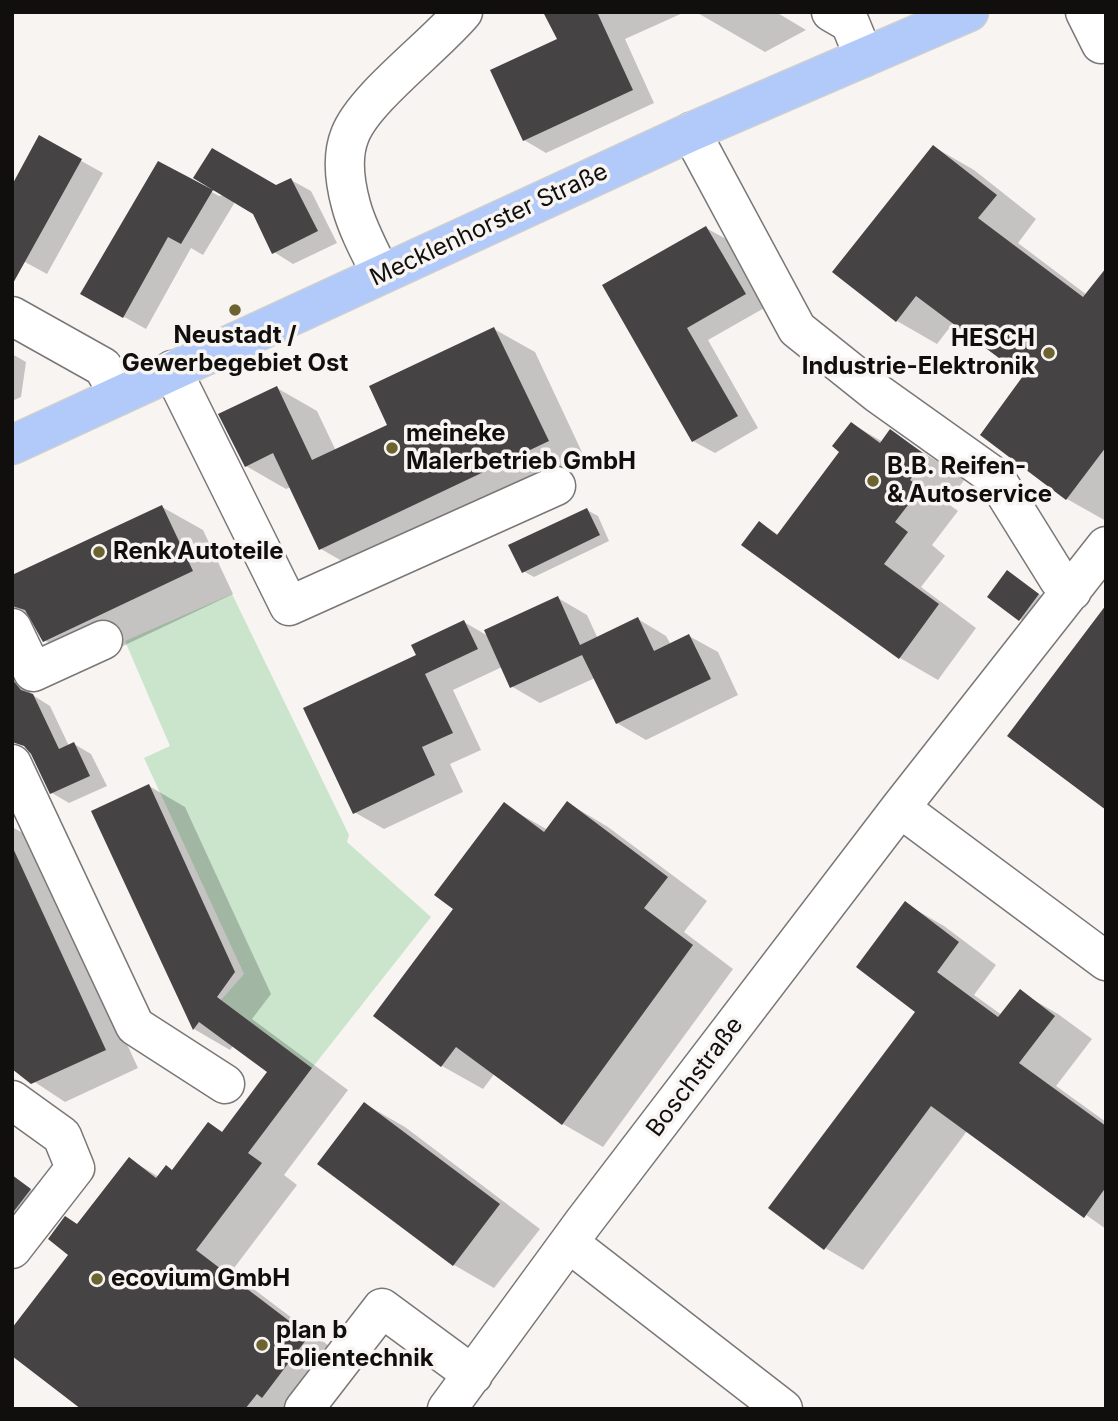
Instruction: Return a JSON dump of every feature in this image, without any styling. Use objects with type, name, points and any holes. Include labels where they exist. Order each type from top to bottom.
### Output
[{"type":"main road","name":"Mecklenhorster Straße","points":[[12,444],[691,132],[970,12]]},
{"type":"street","points":[[381,274],[352,208],[347,187],[345,160],[349,137],[365,111],[463,12]]},
{"type":"street","points":[[831,12],[850,23],[864,57]]},
{"type":"street","points":[[691,132],[797,330],[877,393],[995,477],[1059,580],[1072,592]]},
{"type":"street","points":[[12,316],[103,367],[119,395]]},
{"type":"street","points":[[172,370],[289,606],[556,486]]},
{"type":"street","name":"Boschstraße","points":[[447,1409],[569,1243],[900,808],[1106,546]]},
{"type":"street","points":[[12,628],[33,672],[103,640]]},
{"type":"street","points":[[12,764],[135,1026],[225,1084]]},
{"type":"street","points":[[900,808],[1106,961]]},
{"type":"street","points":[[12,1100],[62,1136],[75,1168],[12,1250]]},
{"type":"street","points":[[569,1243],[783,1409]]},
{"type":"street","points":[[304,1409],[382,1308],[473,1375]]},
{"type":"green space","points":[[232,594],[349,835],[347,842],[431,917],[312,1068],[221,1000],[244,974],[144,758],[170,746],[125,641]]},
{"type":"building","points":[[543,12],[597,12],[633,90],[523,141],[490,70],[557,39]]},
{"type":"building","points":[[39,135],[82,159],[12,285],[12,185]]},
{"type":"building","points":[[933,145],[997,195],[978,218],[1083,297],[1106,268],[1106,447],[1066,500],[980,435],[1023,376],[916,296],[896,322],[832,272]]},
{"type":"building","points":[[212,148],[276,185],[291,178],[318,231],[272,254],[253,214],[193,178]]},
{"type":"building","points":[[158,161],[213,190],[181,244],[168,237],[123,318],[80,294]]},
{"type":"building","points":[[706,226],[746,294],[687,328],[738,416],[692,442],[602,285]]},
{"type":"building","points":[[494,327],[549,441],[319,550],[273,453],[245,467],[218,414],[277,386],[312,460],[387,425],[369,386]]},
{"type":"building","points":[[851,422],[880,443],[890,429],[927,456],[910,480],[921,488],[895,522],[908,532],[884,564],[939,604],[899,659],[741,545],[759,521],[777,535],[839,452],[832,446]]},
{"type":"building","points":[[162,505],[193,571],[43,642],[25,610],[12,606],[12,575]]},
{"type":"building","points":[[587,508],[600,535],[522,573],[508,545]]},
{"type":"building","points":[[1007,570],[1039,594],[1019,621],[987,597]]},
{"type":"building","points":[[558,596],[580,645],[638,617],[654,651],[689,634],[711,679],[616,724],[582,655],[510,688],[484,630]]},
{"type":"building","points":[[1106,605],[1106,810],[1007,736]]},
{"type":"building","points":[[464,620],[478,649],[425,674],[453,733],[422,747],[435,775],[353,814],[303,708],[416,655],[411,645]]},
{"type":"building","points":[[12,679],[21,690],[33,694],[59,749],[74,742],[90,776],[50,794],[31,754],[24,746],[12,742]]},
{"type":"building","points":[[149,784],[235,972],[217,997],[312,1068],[248,1153],[262,1163],[196,1250],[309,1336],[262,1398],[257,1394],[245,1409],[81,1409],[12,1356],[12,1328],[68,1255],[48,1239],[65,1216],[77,1224],[129,1157],[156,1178],[166,1165],[172,1170],[208,1122],[222,1132],[267,1072],[199,1022],[193,1030],[91,811]]},
{"type":"building","points":[[567,801],[668,877],[644,908],[693,945],[562,1125],[456,1047],[441,1067],[373,1016],[453,909],[434,895],[504,802],[544,832]]},
{"type":"building","points":[[12,846],[106,1050],[31,1084],[12,1069]]},
{"type":"building","points":[[905,901],[959,942],[937,972],[998,1017],[1020,989],[1055,1016],[1019,1063],[1106,1126],[1106,1187],[1084,1218],[931,1106],[824,1250],[768,1208],[915,1012],[856,967]]},
{"type":"building","points":[[364,1102],[500,1204],[453,1266],[317,1164]]},
{"type":"building","points":[[12,1175],[31,1189],[14,1211],[12,1210]]},
{"type":"place","name":"Neustadt / Gewerbegebiet Ost","points":[[235,310]]},
{"type":"place","name":"HESCH Industrie-Elektronik","points":[[1049,353]]},
{"type":"place","name":"meineke Malerbetrieb GmbH","points":[[392,448]]},
{"type":"place","name":"B.B. Reifen- & Autoservice","points":[[873,481]]},
{"type":"place","name":"Renk Autoteile","points":[[99,552]]},
{"type":"place","name":"ecovium GmbH","points":[[97,1279]]},
{"type":"place","name":"plan b Folientechnik","points":[[262,1345]]}]
